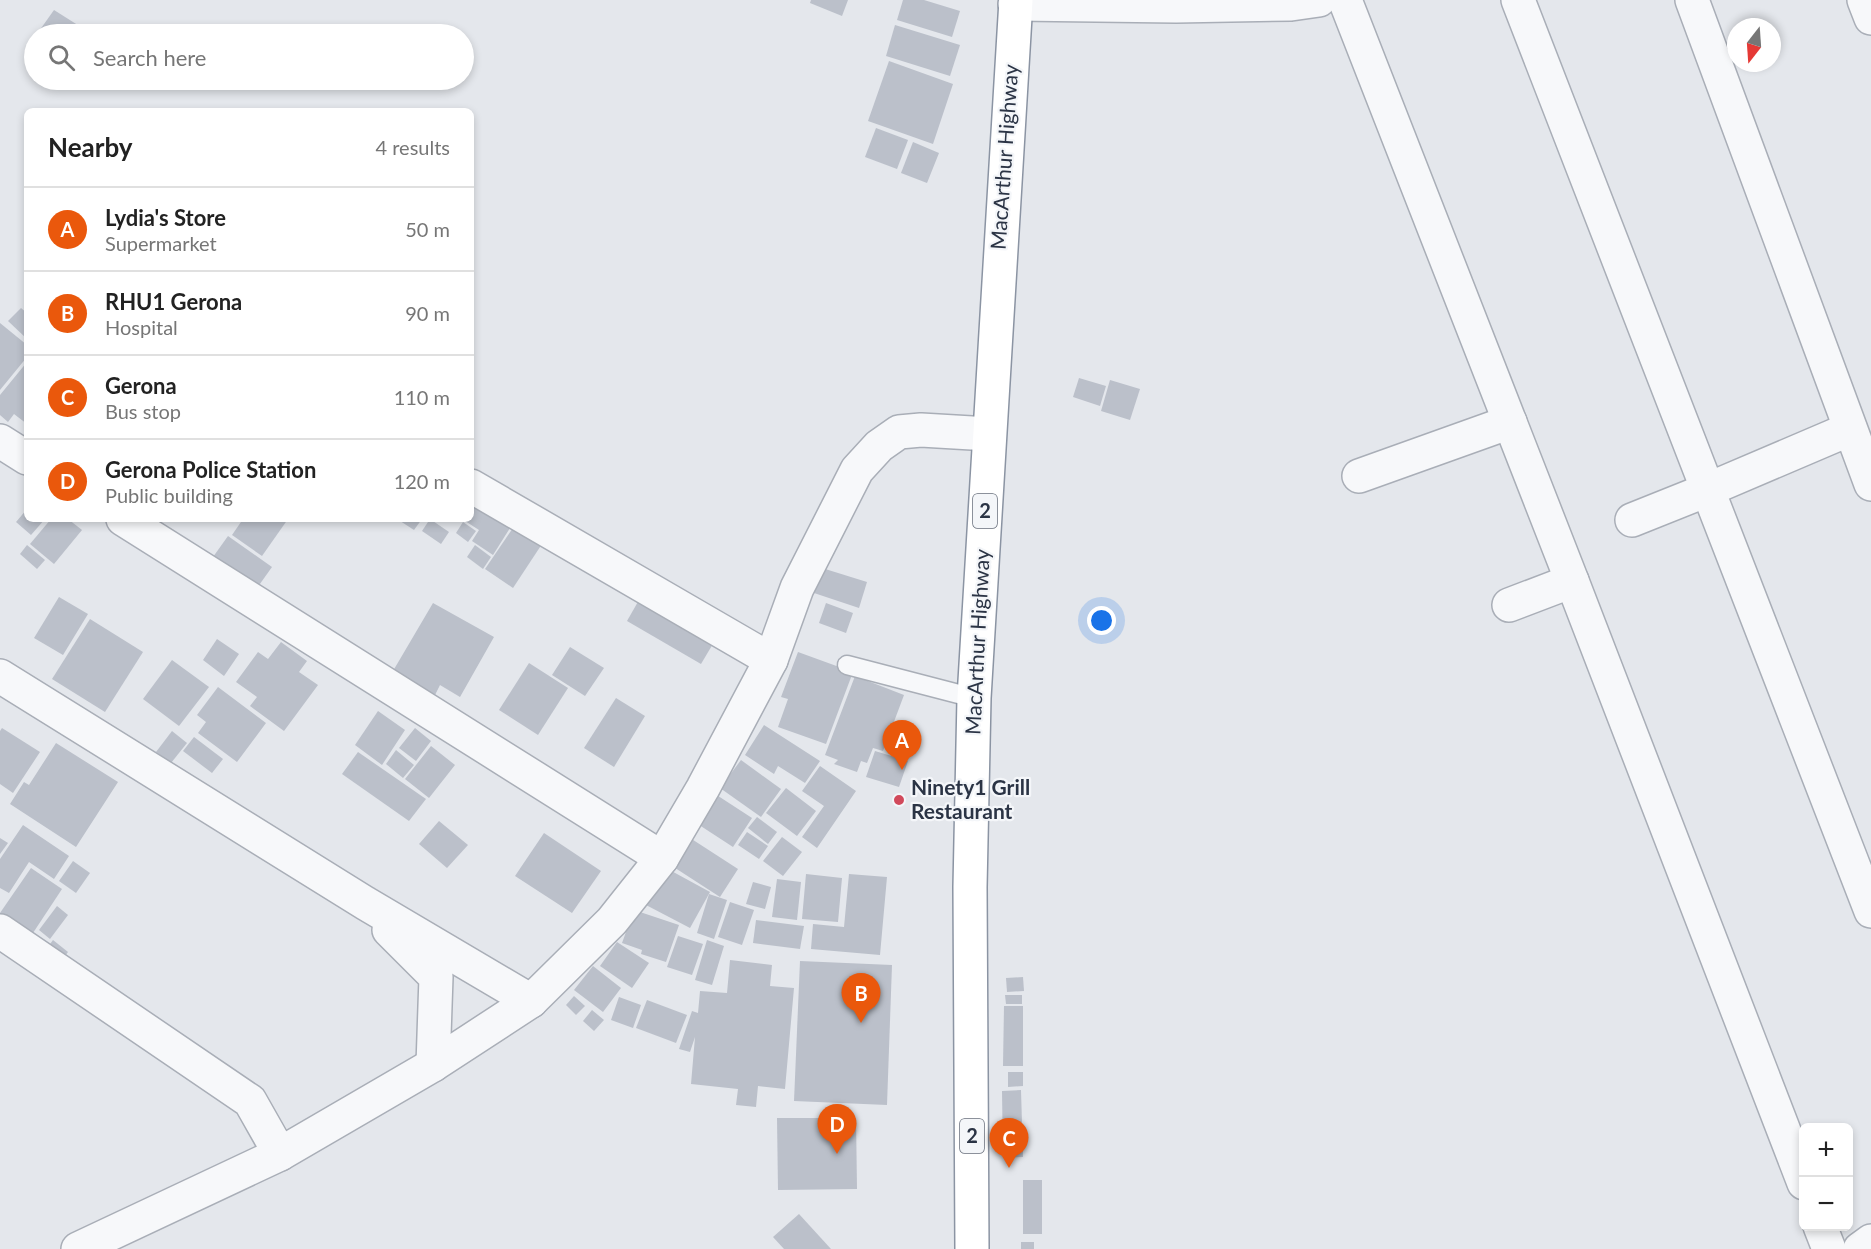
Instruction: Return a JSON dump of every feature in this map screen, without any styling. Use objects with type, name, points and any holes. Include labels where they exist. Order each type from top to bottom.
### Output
[{"type":"highway","name":"MacArthur Highway","points":[[972,1249],[970,887],[974,698],[1016,2]]},
{"type":"street","points":[[1016,2],[1233,5],[1291,4],[1319,0]]},
{"type":"street","points":[[1345,0],[1572,581],[1801,1177]]},
{"type":"street","points":[[1518,0],[1871,911]]},
{"type":"street","points":[[1692,0],[1871,484]]},
{"type":"street","points":[[1864,0],[1871,18]]},
{"type":"street","points":[[1359,476],[1510,422]]},
{"type":"street","points":[[1632,520],[1850,429]]},
{"type":"street","points":[[78,1249],[280,1154],[433,1065],[531,1001],[612,921],[662,858],[703,788],[771,660],[797,588],[856,470],[879,446],[899,432],[921,430],[989,434]]},
{"type":"street","points":[[0,441],[24,456]]},
{"type":"street","points":[[474,488],[771,660]]},
{"type":"street","points":[[128,522],[662,858]]},
{"type":"street","points":[[1509,605],[1572,581]]},
{"type":"street","points":[[0,676],[365,903],[531,1001]]},
{"type":"street","points":[[365,903],[405,948],[435,977],[433,1065]]},
{"type":"street","points":[[0,932],[250,1101],[280,1154]]},
{"type":"street","points":[[1822,1231],[1829,1249]]},
{"type":"street","points":[[1860,1249],[1871,1241]]},
{"type":"lane","points":[[847,665],[974,698]]},
{"type":"building","points":[[811,0],[848,0],[842,16],[810,3]]},
{"type":"building","points":[[903,0],[924,0],[960,11],[952,37],[897,20]]},
{"type":"building","points":[[54,10],[76,24],[44,24]]},
{"type":"building","points":[[895,25],[960,45],[950,76],[886,56]]},
{"type":"building","points":[[889,61],[953,84],[933,144],[868,121]]},
{"type":"building","points":[[876,128],[908,140],[897,169],[865,157]]},
{"type":"building","points":[[913,142],[939,153],[927,183],[901,173]]},
{"type":"building","points":[[21,308],[24,310],[24,336],[8,321]]},
{"type":"building","points":[[0,323],[24,343],[24,361],[0,390]]},
{"type":"building","points":[[24,366],[24,422],[14,414],[8,422],[0,415],[0,395]]},
{"type":"building","points":[[1079,378],[1106,386],[1100,406],[1073,397]]},
{"type":"building","points":[[1110,380],[1140,389],[1130,420],[1101,411]]},
{"type":"building","points":[[474,505],[517,517],[493,555],[472,541],[479,530],[467,522],[474,522]]},
{"type":"building","points":[[24,513],[24,522],[42,522],[31,535],[16,522]]},
{"type":"building","points":[[48,522],[72,522],[82,530],[54,564],[30,544]]},
{"type":"building","points":[[241,522],[286,522],[262,556],[232,535]]},
{"type":"building","points":[[402,522],[420,522],[414,530]]},
{"type":"building","points":[[428,522],[434,522],[449,532],[441,544],[422,531]]},
{"type":"building","points":[[463,522],[476,531],[468,542],[456,533]]},
{"type":"building","points":[[517,522],[544,541],[513,588],[485,569]]},
{"type":"building","points":[[228,536],[272,567],[252,595],[208,564]]},
{"type":"building","points":[[27,545],[45,560],[37,569],[20,554]]},
{"type":"building","points":[[475,545],[491,557],[483,569],[467,557]]},
{"type":"building","points":[[822,568],[867,582],[859,608],[814,593]]},
{"type":"building","points":[[643,593],[717,637],[701,664],[627,621]]},
{"type":"building","points":[[59,597],[88,614],[63,655],[34,638]]},
{"type":"building","points":[[433,603],[494,637],[460,697],[440,685],[435,695],[393,671]]},
{"type":"building","points":[[826,603],[853,613],[846,633],[819,623]]},
{"type":"building","points":[[90,619],[143,652],[105,712],[52,679]]},
{"type":"building","points":[[217,639],[239,654],[224,676],[203,660]]},
{"type":"building","points":[[281,642],[307,661],[299,672],[318,685],[284,731],[250,706],[257,697],[236,682],[258,652],[268,659]]},
{"type":"building","points":[[570,647],[604,668],[585,696],[552,675]]},
{"type":"building","points":[[798,652],[853,672],[826,744],[778,727],[788,699],[781,697]]},
{"type":"building","points":[[172,660],[209,687],[179,726],[143,699]]},
{"type":"building","points":[[529,663],[568,688],[538,735],[499,710]]},
{"type":"building","points":[[855,676],[904,695],[883,751],[873,748],[867,763],[861,761],[857,772],[834,764],[838,760],[825,755]]},
{"type":"building","points":[[218,687],[266,723],[237,762],[198,733],[206,722],[197,715]]},
{"type":"building","points":[[616,698],[645,716],[614,767],[584,748]]},
{"type":"building","points":[[378,711],[405,730],[382,765],[355,745]]},
{"type":"building","points":[[764,725],[820,761],[805,783],[778,766],[774,774],[745,755]]},
{"type":"building","points":[[2,728],[40,752],[13,793],[0,784],[0,731]]},
{"type":"building","points":[[415,728],[431,741],[416,761],[399,748]]},
{"type":"building","points":[[172,731],[187,743],[171,763],[156,752]]},
{"type":"building","points":[[194,737],[223,759],[212,773],[183,751]]},
{"type":"building","points":[[56,743],[118,782],[76,847],[10,804],[24,782],[29,785]]},
{"type":"building","points":[[431,746],[455,765],[429,798],[405,779]]},
{"type":"building","points":[[396,750],[414,765],[403,778],[386,764]]},
{"type":"building","points":[[875,751],[908,761],[899,787],[866,777]]},
{"type":"building","points":[[358,752],[426,799],[409,821],[342,774]]},
{"type":"building","points":[[741,760],[781,789],[761,817],[720,788]]},
{"type":"building","points":[[820,766],[856,791],[817,848],[802,837],[824,806],[802,791]]},
{"type":"building","points":[[786,788],[816,811],[797,836],[766,813]]},
{"type":"building","points":[[709,790],[752,818],[733,847],[690,819]]},
{"type":"building","points":[[757,817],[777,832],[768,844],[748,828]]},
{"type":"building","points":[[439,821],[468,845],[447,868],[419,844]]},
{"type":"building","points":[[23,825],[69,856],[54,879],[29,862],[9,893],[0,888],[0,859]]},
{"type":"building","points":[[747,832],[768,846],[759,859],[738,845]]},
{"type":"building","points":[[544,833],[601,871],[572,913],[515,876]]},
{"type":"building","points":[[687,836],[738,869],[720,897],[669,864]]},
{"type":"building","points":[[782,837],[802,852],[783,876],[763,861]]},
{"type":"building","points":[[0,838],[8,843],[0,854]]},
{"type":"building","points":[[73,861],[90,873],[76,893],[59,881]]},
{"type":"building","points":[[31,868],[62,889],[29,939],[0,919],[0,913]]},
{"type":"building","points":[[666,868],[710,892],[690,928],[646,905]]},
{"type":"building","points":[[806,874],[842,878],[838,922],[802,919]]},
{"type":"building","points":[[849,874],[887,877],[880,955],[811,949],[813,924],[844,927]]},
{"type":"building","points":[[777,879],[801,882],[797,920],[772,917]]},
{"type":"building","points":[[753,882],[771,887],[765,909],[746,904]]},
{"type":"building","points":[[709,894],[727,900],[714,939],[697,933]]},
{"type":"building","points":[[730,902],[754,910],[742,945],[718,937]]},
{"type":"building","points":[[57,906],[68,915],[50,939],[39,930]]},
{"type":"building","points":[[634,910],[679,925],[666,962],[641,954],[642,950],[622,943]]},
{"type":"building","points":[[756,920],[804,926],[800,949],[753,943]]},
{"type":"building","points":[[678,936],[703,944],[692,975],[667,967]]},
{"type":"building","points":[[53,940],[68,952],[60,963],[45,951]]},
{"type":"building","points":[[707,940],[724,946],[712,985],[695,980]]},
{"type":"building","points":[[617,942],[649,963],[632,988],[600,966]]},
{"type":"building","points":[[730,960],[772,965],[770,986],[794,988],[785,1089],[758,1086],[756,1107],[736,1105],[738,1089],[691,1084],[695,1037],[690,1052],[679,1049],[692,1011],[698,1013],[700,991],[727,993]]},
{"type":"building","points":[[800,961],[892,965],[887,1105],[794,1101]]},
{"type":"building","points":[[593,966],[621,988],[603,1012],[574,990]]},
{"type":"building","points":[[1023,977],[1024,991],[1007,992],[1006,978]]},
{"type":"building","points":[[1005,995],[1022,995],[1022,1004],[1006,1004]]},
{"type":"building","points":[[574,996],[585,1006],[576,1015],[566,1005]]},
{"type":"building","points":[[619,997],[641,1005],[633,1028],[611,1020]]},
{"type":"building","points":[[647,1000],[687,1015],[676,1043],[636,1028]]},
{"type":"building","points":[[1004,1006],[1023,1006],[1023,1066],[1003,1066]]},
{"type":"building","points":[[592,1010],[604,1020],[594,1031],[583,1021]]},
{"type":"building","points":[[1008,1072],[1023,1072],[1023,1086],[1008,1087]]},
{"type":"building","points":[[1021,1090],[1023,1157],[1003,1158],[1002,1091]]},
{"type":"building","points":[[777,1118],[856,1118],[857,1189],[778,1190]]},
{"type":"building","points":[[1023,1180],[1042,1180],[1042,1234],[1023,1234]]},
{"type":"building","points":[[799,1214],[831,1249],[784,1249],[773,1237]]},
{"type":"building","points":[[1021,1242],[1034,1242],[1034,1249],[1021,1249]]},
{"type":"place","name":"Lydia's Store","points":[[902,770]]},
{"type":"place","name":"Ninety1 Grill Restaurant","points":[[899,800]]},
{"type":"place","name":"RHU1 Gerona","points":[[861,1023]]},
{"type":"place","name":"Gerona Police Station","points":[[837,1154]]},
{"type":"place","name":"Gerona","points":[[1009,1168]]}]
